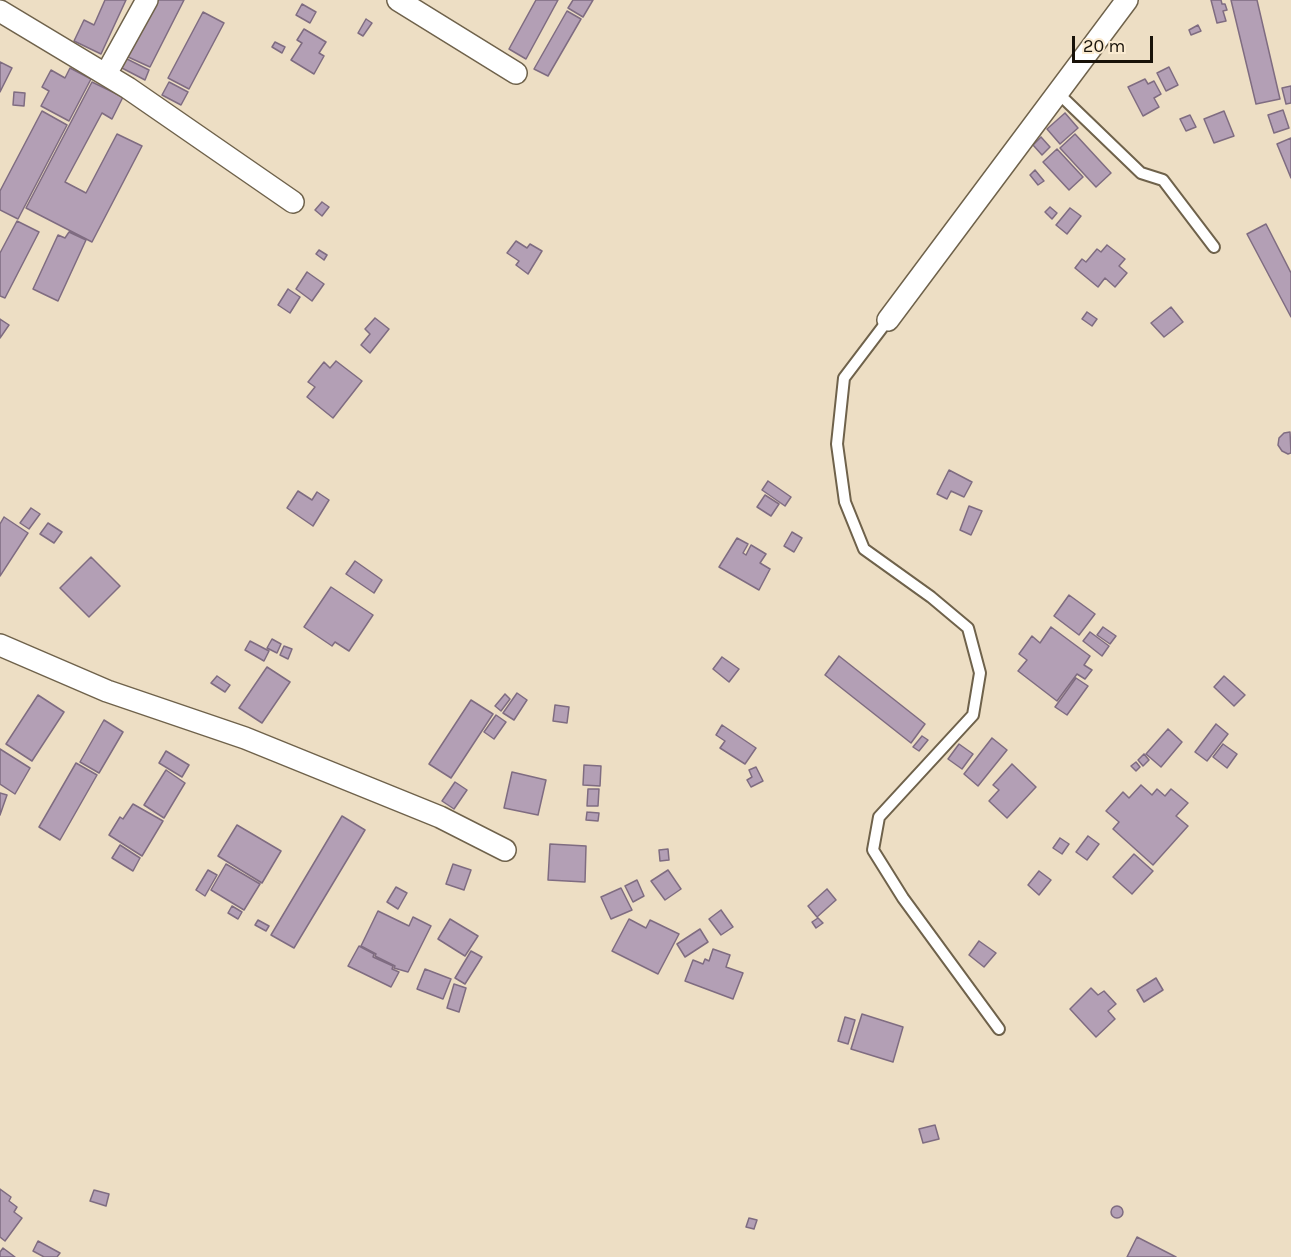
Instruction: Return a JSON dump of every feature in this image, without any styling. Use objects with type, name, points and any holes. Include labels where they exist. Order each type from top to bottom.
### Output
[{"type":"street","points":[[5,0],[0,12],[106,74],[293,202]]},
{"type":"street","points":[[106,74],[147,0]]},
{"type":"street","points":[[398,0],[516,73]]},
{"type":"street","points":[[888,320],[1127,0]]},
{"type":"street","points":[[0,645],[107,691],[245,738],[440,817],[505,850]]},
{"type":"lane","points":[[1058,93],[1141,173],[1163,180],[1214,247]]},
{"type":"lane","points":[[888,320],[844,378],[837,444],[845,502],[864,549],[931,597],[968,628],[980,672],[973,715],[879,817],[873,850],[903,898],[999,1029]]},
{"type":"building","points":[[105,0],[126,0],[101,54],[74,41],[84,20],[94,25]]},
{"type":"building","points":[[154,0],[184,0],[150,67],[126,56]]},
{"type":"building","points":[[536,0],[558,0],[526,59],[509,49]]},
{"type":"building","points":[[573,0],[593,0],[583,17],[568,8]]},
{"type":"building","points":[[1211,0],[1221,0],[1222,4],[1225,4],[1227,10],[1223,11],[1226,21],[1217,23]]},
{"type":"building","points":[[1231,0],[1257,0],[1280,99],[1256,104]]},
{"type":"building","points":[[302,4],[316,12],[310,23],[296,15]]},
{"type":"building","points":[[567,11],[581,19],[548,76],[534,69]]},
{"type":"building","points":[[203,12],[224,23],[189,89],[168,78]]},
{"type":"building","points":[[366,19],[372,23],[363,36],[358,33]]},
{"type":"building","points":[[1198,25],[1201,31],[1191,35],[1189,30]]},
{"type":"building","points":[[304,29],[326,42],[319,53],[324,56],[314,74],[291,60],[302,43],[297,40]]},
{"type":"building","points":[[275,42],[285,47],[282,53],[272,47]]},
{"type":"building","points":[[125,58],[149,70],[145,80],[120,67]]},
{"type":"building","points":[[0,62],[12,68],[0,92]]},
{"type":"building","points":[[1169,67],[1178,85],[1166,91],[1157,73]]},
{"type":"building","points":[[70,68],[91,79],[69,121],[41,106],[49,91],[42,87],[51,70],[65,78]]},
{"type":"building","points":[[1145,79],[1148,84],[1154,81],[1161,94],[1154,98],[1159,107],[1143,116],[1128,87]]},
{"type":"building","points":[[92,82],[123,97],[112,119],[102,113],[65,182],[86,193],[117,134],[142,146],[92,242],[26,208]]},
{"type":"building","points":[[169,82],[188,92],[181,105],[162,95]]},
{"type":"building","points":[[1291,86],[1291,103],[1286,104],[1282,88]]},
{"type":"building","points":[[14,92],[25,93],[24,106],[13,105]]},
{"type":"building","points":[[1283,110],[1289,128],[1274,133],[1268,115]]},
{"type":"building","points":[[42,111],[67,125],[18,219],[0,210],[0,191]]},
{"type":"building","points":[[1224,111],[1234,136],[1214,143],[1204,119]]},
{"type":"building","points":[[1065,113],[1078,128],[1060,144],[1047,129]]},
{"type":"building","points":[[1190,115],[1196,127],[1186,131],[1180,119]]},
{"type":"building","points":[[1075,134],[1111,173],[1096,187],[1060,148]]},
{"type":"building","points":[[1041,137],[1050,147],[1042,155],[1033,145]]},
{"type":"building","points":[[1291,138],[1291,178],[1277,144]]},
{"type":"building","points":[[1057,149],[1083,177],[1069,190],[1043,162]]},
{"type":"building","points":[[1035,170],[1044,181],[1038,185],[1030,175]]},
{"type":"building","points":[[322,202],[329,207],[322,216],[315,210]]},
{"type":"building","points":[[1050,207],[1057,213],[1052,219],[1045,212]]},
{"type":"building","points":[[1070,208],[1081,216],[1067,234],[1056,225]]},
{"type":"building","points":[[17,221],[39,232],[5,298],[0,296],[0,253]]},
{"type":"building","points":[[1266,224],[1291,273],[1291,317],[1247,234]]},
{"type":"building","points":[[69,232],[86,240],[58,301],[33,289],[58,235],[65,238]]},
{"type":"building","points":[[516,241],[527,248],[530,244],[542,251],[528,274],[516,265],[519,261],[507,253]]},
{"type":"building","points":[[1107,245],[1125,259],[1119,266],[1127,273],[1115,287],[1105,278],[1098,287],[1075,268],[1082,259],[1086,262],[1097,249],[1101,252]]},
{"type":"building","points":[[319,250],[327,255],[324,260],[316,254]]},
{"type":"building","points":[[307,272],[324,284],[312,301],[296,289]]},
{"type":"building","points":[[288,289],[300,297],[290,313],[278,305]]},
{"type":"building","points":[[1171,307],[1183,322],[1164,337],[1151,323]]},
{"type":"building","points":[[1087,312],[1097,319],[1092,326],[1082,319]]},
{"type":"building","points":[[375,318],[389,329],[370,353],[361,345],[370,334],[365,329]]},
{"type":"building","points":[[0,319],[9,325],[0,338]]},
{"type":"building","points":[[336,361],[362,381],[333,418],[307,397],[315,387],[308,382],[324,362],[330,368]]},
{"type":"building","points":[[1290,432],[1291,453],[1288,454],[1278,445],[1279,438],[1284,433]]},
{"type":"building","points":[[949,470],[972,482],[964,497],[951,491],[947,499],[937,494]]},
{"type":"building","points":[[768,481],[791,497],[785,506],[762,490]]},
{"type":"building","points":[[298,491],[312,500],[317,492],[329,500],[313,526],[287,508]]},
{"type":"building","points":[[765,495],[779,504],[771,516],[757,507]]},
{"type":"building","points":[[969,506],[982,511],[971,535],[960,530]]},
{"type":"building","points":[[31,508],[40,514],[29,529],[20,523]]},
{"type":"building","points":[[4,517],[28,533],[0,576],[0,524]]},
{"type":"building","points":[[48,523],[62,532],[54,543],[40,534]]},
{"type":"building","points":[[792,532],[802,538],[794,552],[784,546]]},
{"type":"building","points":[[737,538],[748,544],[743,553],[746,555],[751,545],[766,554],[760,563],[770,569],[759,590],[719,567]]},
{"type":"building","points":[[91,557],[120,586],[89,617],[60,588]]},
{"type":"building","points":[[355,561],[382,580],[374,593],[346,574]]},
{"type":"building","points":[[331,587],[373,615],[349,651],[335,642],[332,646],[304,627]]},
{"type":"building","points":[[1069,595],[1095,614],[1079,635],[1054,616]]},
{"type":"building","points":[[1051,627],[1090,656],[1084,665],[1092,670],[1085,679],[1077,674],[1057,701],[1018,671],[1027,660],[1019,654],[1032,636],[1040,643]]},
{"type":"building","points":[[1103,627],[1116,636],[1110,644],[1097,635]]},
{"type":"building","points":[[1090,632],[1109,646],[1102,656],[1083,641]]},
{"type":"building","points":[[272,639],[281,644],[277,653],[267,648]]},
{"type":"building","points":[[250,641],[269,651],[264,661],[245,650]]},
{"type":"building","points":[[284,646],[292,649],[288,659],[280,655]]},
{"type":"building","points":[[839,656],[925,724],[911,743],[825,675]]},
{"type":"building","points":[[722,657],[739,669],[729,682],[713,669]]},
{"type":"building","points":[[267,667],[290,682],[262,723],[239,708]]},
{"type":"building","points":[[217,676],[230,685],[225,692],[211,683]]},
{"type":"building","points":[[1224,676],[1245,695],[1234,706],[1214,687]]},
{"type":"building","points":[[1076,678],[1088,686],[1067,715],[1055,707]]},
{"type":"building","points":[[517,693],[527,700],[514,720],[503,713]]},
{"type":"building","points":[[505,694],[510,699],[501,711],[495,706]]},
{"type":"building","points":[[38,695],[64,712],[32,761],[6,744]]},
{"type":"building","points":[[471,700],[493,714],[451,778],[429,764]]},
{"type":"building","points":[[555,705],[569,707],[567,723],[553,721]]},
{"type":"building","points":[[496,715],[506,722],[494,739],[484,732]]},
{"type":"building","points":[[104,720],[123,732],[99,773],[80,762]]},
{"type":"building","points":[[1216,724],[1228,734],[1207,761],[1195,752]]},
{"type":"building","points":[[722,725],[756,748],[745,764],[720,748],[725,741],[716,735]]},
{"type":"building","points":[[1168,729],[1182,742],[1161,767],[1146,754]]},
{"type":"building","points":[[922,736],[928,740],[919,751],[913,747]]},
{"type":"building","points":[[992,738],[1007,750],[978,786],[964,774]]},
{"type":"building","points":[[959,744],[973,754],[962,769],[948,759]]},
{"type":"building","points":[[1223,744],[1237,754],[1227,768],[1213,757]]},
{"type":"building","points":[[0,749],[30,768],[15,794],[0,784]]},
{"type":"building","points":[[166,751],[189,765],[182,777],[159,763]]},
{"type":"building","points":[[1144,754],[1149,760],[1143,766],[1138,760]]},
{"type":"building","points":[[1136,762],[1140,767],[1136,771],[1131,766]]},
{"type":"building","points":[[76,763],[97,775],[60,840],[39,827]]},
{"type":"building","points":[[1012,764],[1036,787],[1007,818],[989,801],[999,790],[993,785]]},
{"type":"building","points":[[584,765],[601,766],[600,786],[583,785]]},
{"type":"building","points":[[756,767],[763,781],[751,787],[747,780],[752,777],[749,770]]},
{"type":"building","points":[[166,770],[185,783],[164,818],[144,805]]},
{"type":"building","points":[[512,772],[546,780],[538,815],[504,808]]},
{"type":"building","points":[[455,782],[467,790],[454,809],[442,801]]},
{"type":"building","points":[[1141,785],[1152,795],[1157,789],[1165,796],[1171,789],[1188,803],[1176,816],[1188,826],[1153,865],[1113,829],[1119,822],[1106,811],[1123,792],[1129,798]]},
{"type":"building","points":[[588,789],[599,789],[598,806],[587,806]]},
{"type":"building","points":[[0,793],[7,795],[0,815]]},
{"type":"building","points":[[133,804],[163,821],[142,856],[109,835],[120,817],[123,819]]},
{"type":"building","points":[[587,812],[599,813],[598,821],[586,820]]},
{"type":"building","points":[[342,816],[365,830],[294,948],[271,935]]},
{"type":"building","points":[[237,825],[281,851],[262,883],[218,856]]},
{"type":"building","points":[[1088,836],[1099,844],[1087,860],[1076,852]]},
{"type":"building","points":[[1060,838],[1069,844],[1062,854],[1053,848]]},
{"type":"building","points":[[550,844],[586,846],[585,882],[548,880]]},
{"type":"building","points":[[120,845],[140,858],[133,871],[112,858]]},
{"type":"building","points":[[668,849],[669,860],[660,861],[659,850]]},
{"type":"building","points":[[1134,854],[1153,871],[1132,894],[1113,877]]},
{"type":"building","points":[[226,864],[260,884],[244,910],[211,890]]},
{"type":"building","points":[[453,864],[471,870],[464,890],[446,884]]},
{"type":"building","points":[[208,870],[217,875],[205,896],[196,890]]},
{"type":"building","points":[[668,870],[681,889],[665,900],[651,881]]},
{"type":"building","points":[[1039,871],[1051,880],[1039,895],[1028,885]]},
{"type":"building","points":[[637,880],[644,896],[633,902],[625,886]]},
{"type":"building","points":[[396,887],[407,893],[398,909],[387,902]]},
{"type":"building","points":[[621,888],[632,910],[611,919],[601,897]]},
{"type":"building","points":[[827,889],[836,900],[817,917],[808,906]]},
{"type":"building","points":[[232,906],[242,912],[238,919],[228,913]]},
{"type":"building","points":[[721,910],[733,927],[721,935],[709,919]]},
{"type":"building","points":[[378,911],[409,926],[413,917],[431,926],[408,972],[394,968],[395,966],[361,946]]},
{"type":"building","points":[[818,918],[823,923],[816,928],[812,922]]},
{"type":"building","points":[[450,919],[478,936],[465,956],[438,939]]},
{"type":"building","points":[[629,919],[646,928],[650,920],[679,934],[658,974],[612,951]]},
{"type":"building","points":[[258,920],[269,926],[266,931],[255,925]]},
{"type":"building","points":[[700,929],[708,942],[685,957],[677,944]]},
{"type":"building","points":[[979,941],[996,953],[984,967],[969,955]]},
{"type":"building","points":[[359,946],[399,972],[391,987],[348,966]]},
{"type":"building","points":[[713,949],[730,955],[726,967],[743,973],[733,999],[685,981],[693,960],[703,964],[705,959],[709,961]]},
{"type":"building","points":[[471,951],[482,957],[465,984],[455,978]]},
{"type":"building","points":[[425,969],[451,979],[443,999],[417,989]]},
{"type":"building","points":[[1156,978],[1163,990],[1144,1002],[1137,990]]},
{"type":"building","points":[[454,984],[466,988],[459,1012],[447,1008]]},
{"type":"building","points":[[1091,988],[1098,995],[1104,991],[1116,1004],[1108,1011],[1115,1019],[1096,1037],[1070,1009]]},
{"type":"building","points":[[862,1014],[903,1027],[893,1062],[851,1049]]},
{"type":"building","points":[[845,1017],[855,1020],[848,1044],[838,1041]]},
{"type":"building","points":[[935,1125],[939,1139],[923,1143],[919,1129]]},
{"type":"building","points":[[0,1189],[11,1197],[9,1201],[17,1207],[14,1212],[22,1218],[5,1241],[0,1237]]},
{"type":"building","points":[[94,1190],[109,1194],[106,1206],[90,1201]]},
{"type":"building","points":[[1119,1206],[1123,1212],[1119,1218],[1115,1218],[1111,1210]]},
{"type":"building","points":[[749,1218],[757,1220],[754,1229],[746,1227]]},
{"type":"building","points":[[1137,1237],[1176,1257],[1127,1257]]},
{"type":"building","points":[[38,1241],[60,1253],[57,1257],[44,1257],[33,1251]]},
{"type":"building","points":[[3,1248],[15,1257],[0,1257]]}]
